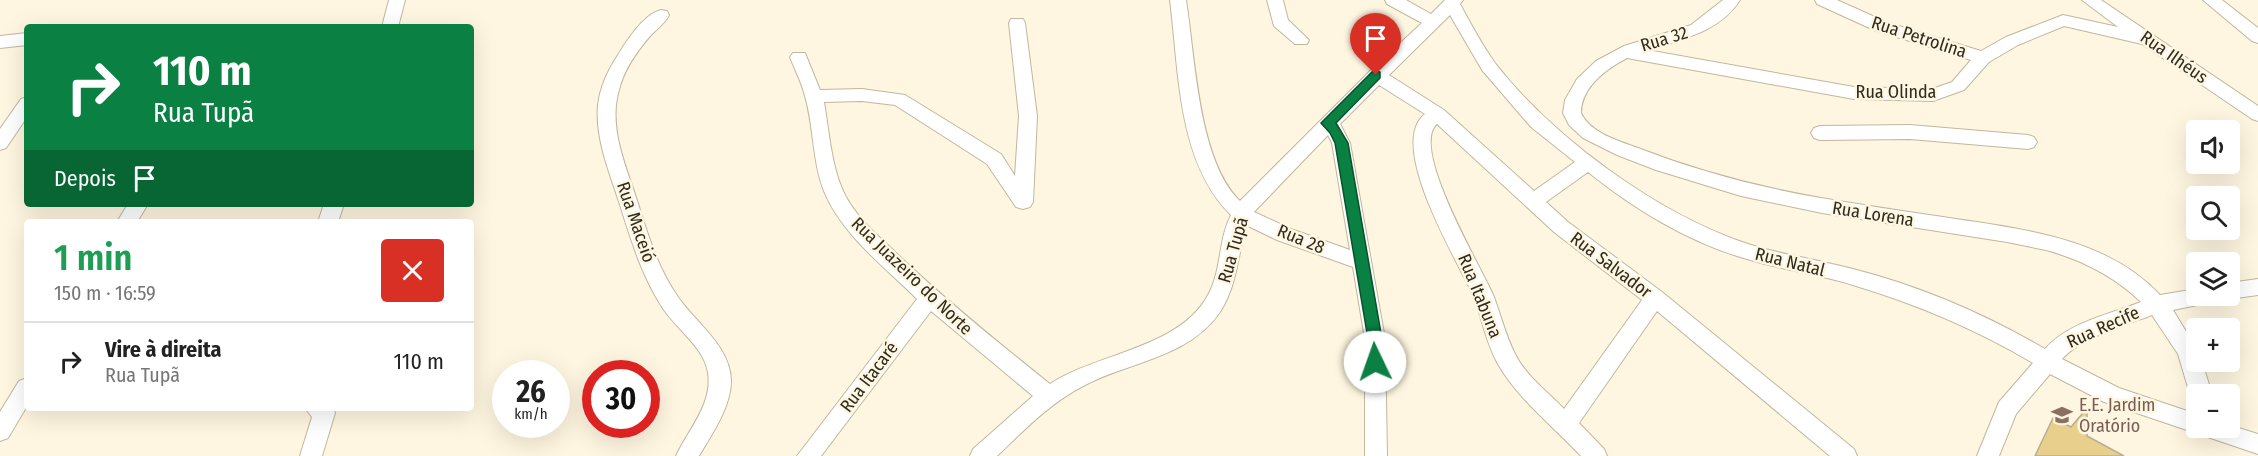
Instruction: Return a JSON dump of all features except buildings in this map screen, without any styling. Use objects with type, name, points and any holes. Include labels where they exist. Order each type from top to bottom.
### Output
[{"type":"street","points":[[391,24],[397,0]]},
{"type":"street","points":[[1178,0],[1196,130],[1220,190],[1242,213]]},
{"type":"street","points":[[1275,0],[1280,22],[1300,40]]},
{"type":"street","points":[[1393,0],[1432,21]]},
{"type":"street","name":"Rua 32","points":[[1622,52],[1698,28],[1732,0]]},
{"type":"street","name":"Rua Petrolina","points":[[1823,0],[1880,26],[1983,58]]},
{"type":"street","name":"Rua Ilhéus","points":[[2090,0],[2258,115]]},
{"type":"street","points":[[2211,0],[2258,37]]},
{"type":"street","name":"Rua Tupã","points":[[981,456],[1049,396],[1078,378],[1179,337],[1202,319],[1224,286],[1236,226],[1252,199],[1453,1]]},
{"type":"street","name":"Rua Natal","points":[[1453,1],[1488,66],[1536,122],[1618,186],[1691,229],[1748,252],[1854,277],[1937,305],[1986,326],[2045,362],[2112,395],[2186,421]]},
{"type":"street","name":"Rua Maceió","points":[[661,15],[637,38],[624,58],[607,102],[607,121],[615,159],[645,256],[681,319],[707,349],[718,366],[720,381],[716,399],[687,456]]},
{"type":"street","name":"Rua Olinda","points":[[1622,52],[1854,93],[1933,95],[1958,86],[1983,58],[2012,41],[2063,20],[2150,40]]},
{"type":"street","points":[[814,96],[862,95],[899,99],[994,159],[1023,202],[1028,116],[1017,23]]},
{"type":"street","points":[[0,42],[24,39]]},
{"type":"street","name":"Rua Lorena","points":[[1622,52],[1609,59],[1584,82],[1572,103],[1573,117],[1582,128],[1602,141],[1689,174],[1753,191],[1820,205],[2028,238],[2101,261],[2127,278],[2157,304],[2189,353],[2198,384]]},
{"type":"street","name":"Rua Juazeiro do Norte","points":[[799,57],[814,96],[826,166],[834,192],[862,232],[929,298],[1049,396]]},
{"type":"street","name":"Rua Salvador","points":[[1376,75],[1438,114],[1561,227],[1655,298],[1846,456]]},
{"type":"street","points":[[0,143],[24,107]]},
{"type":"street","name":"Rua Itabuna","points":[[1438,114],[1428,121],[1422,130],[1421,143],[1427,170],[1438,203],[1483,296],[1506,359],[1519,377],[1596,456]]},
{"type":"street","points":[[1328,123],[1335,130],[1341,143],[1375,339],[1376,456]]},
{"type":"street","points":[[1820,133],[1910,132],[2028,142]]},
{"type":"street","points":[[1533,201],[1587,163]]},
{"type":"street","name":"Rua 28","points":[[1242,213],[1278,230],[1360,262]]},
{"type":"street","points":[[2240,289],[2258,287]]},
{"type":"street","name":"Rua Itacaré","points":[[808,456],[929,298]]},
{"type":"street","points":[[1564,425],[1655,298]]},
{"type":"street","name":"Rua Recife","points":[[1988,456],[2007,409],[2061,345],[2157,304],[2186,299]]},
{"type":"street","points":[[0,431],[24,392]]},
{"type":"street","points":[[311,456],[324,413],[321,411]]},
{"type":"street","points":[[2238,438],[2258,444]]},
{"type":"place","name":"E.E. Jardim Oratório","points":[[2062,415]]},
{"type":"route","points":[[1375,362],[1375,339],[1341,143],[1335,130],[1328,123],[1376,75]]}]
